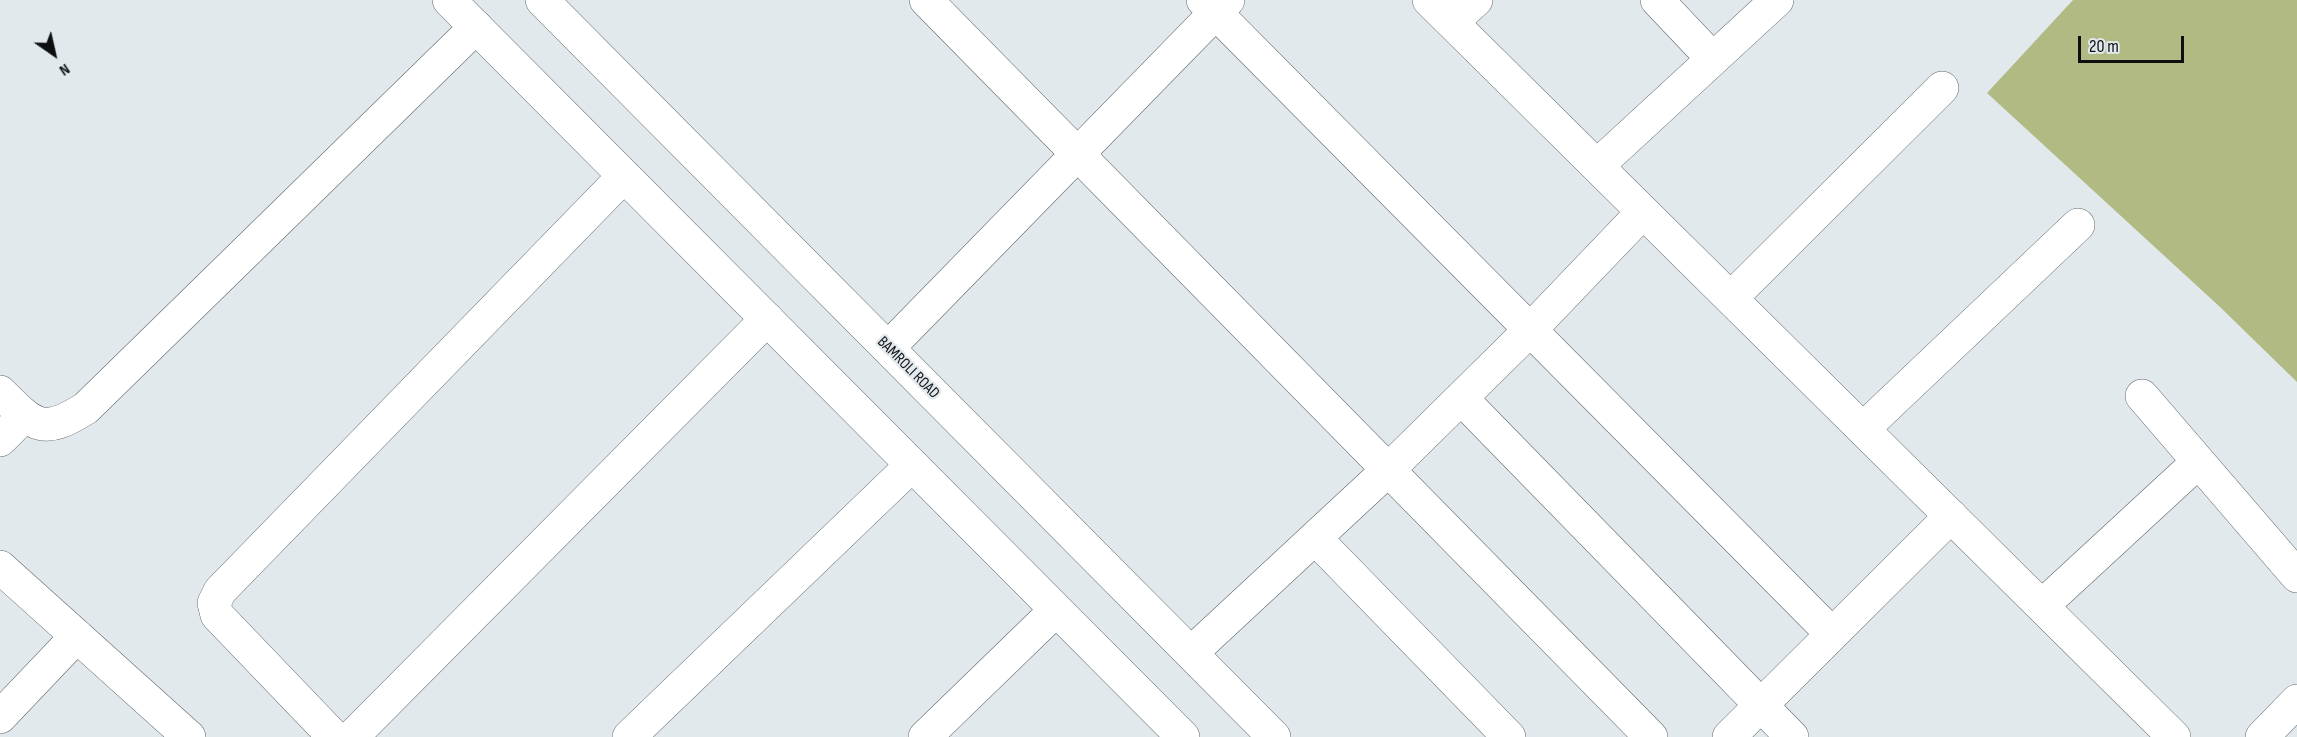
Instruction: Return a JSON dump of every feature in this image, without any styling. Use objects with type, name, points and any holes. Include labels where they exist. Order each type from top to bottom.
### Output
[{"type":"street","points":[[449,0],[1183,737]]},
{"type":"street","name":"BAMROLI ROAD","points":[[542,0],[1274,737]]},
{"type":"street","points":[[926,0],[1651,737]]},
{"type":"street","points":[[1476,0],[1441,11],[2042,606],[2162,733]]},
{"type":"street","points":[[1657,0],[1713,59]]},
{"type":"street","points":[[1597,166],[1777,0]]},
{"type":"street","points":[[888,348],[1079,155],[1216,4],[1530,330],[1832,634]]},
{"type":"street","points":[[0,392],[24,416],[42,425],[65,421],[86,408],[476,27]]},
{"type":"street","points":[[1731,298],[1942,88]]},
{"type":"street","points":[[314,730],[217,615],[214,603],[220,591],[624,176]]},
{"type":"street","points":[[1191,653],[1388,470],[1530,330],[1643,212]]},
{"type":"street","points":[[1863,429],[2078,225]]},
{"type":"street","points":[[352,737],[766,319]]},
{"type":"street","points":[[2142,396],[2297,576]]},
{"type":"street","points":[[1461,398],[1792,737]]},
{"type":"street","points":[[0,440],[24,416]]},
{"type":"street","points":[[2042,606],[2198,462]]},
{"type":"street","points":[[629,737],[912,465]]},
{"type":"street","points":[[1729,737],[1951,516]]},
{"type":"street","points":[[1315,538],[1509,737]]},
{"type":"street","points":[[0,567],[189,737]]},
{"type":"street","points":[[926,737],[1056,610]]},
{"type":"street","points":[[0,717],[77,636]]},
{"type":"street","points":[[2262,737],[2297,701]]},
{"type":"green space","points":[[2073,0],[2297,0],[2297,382],[2220,307],[1987,93]]}]
